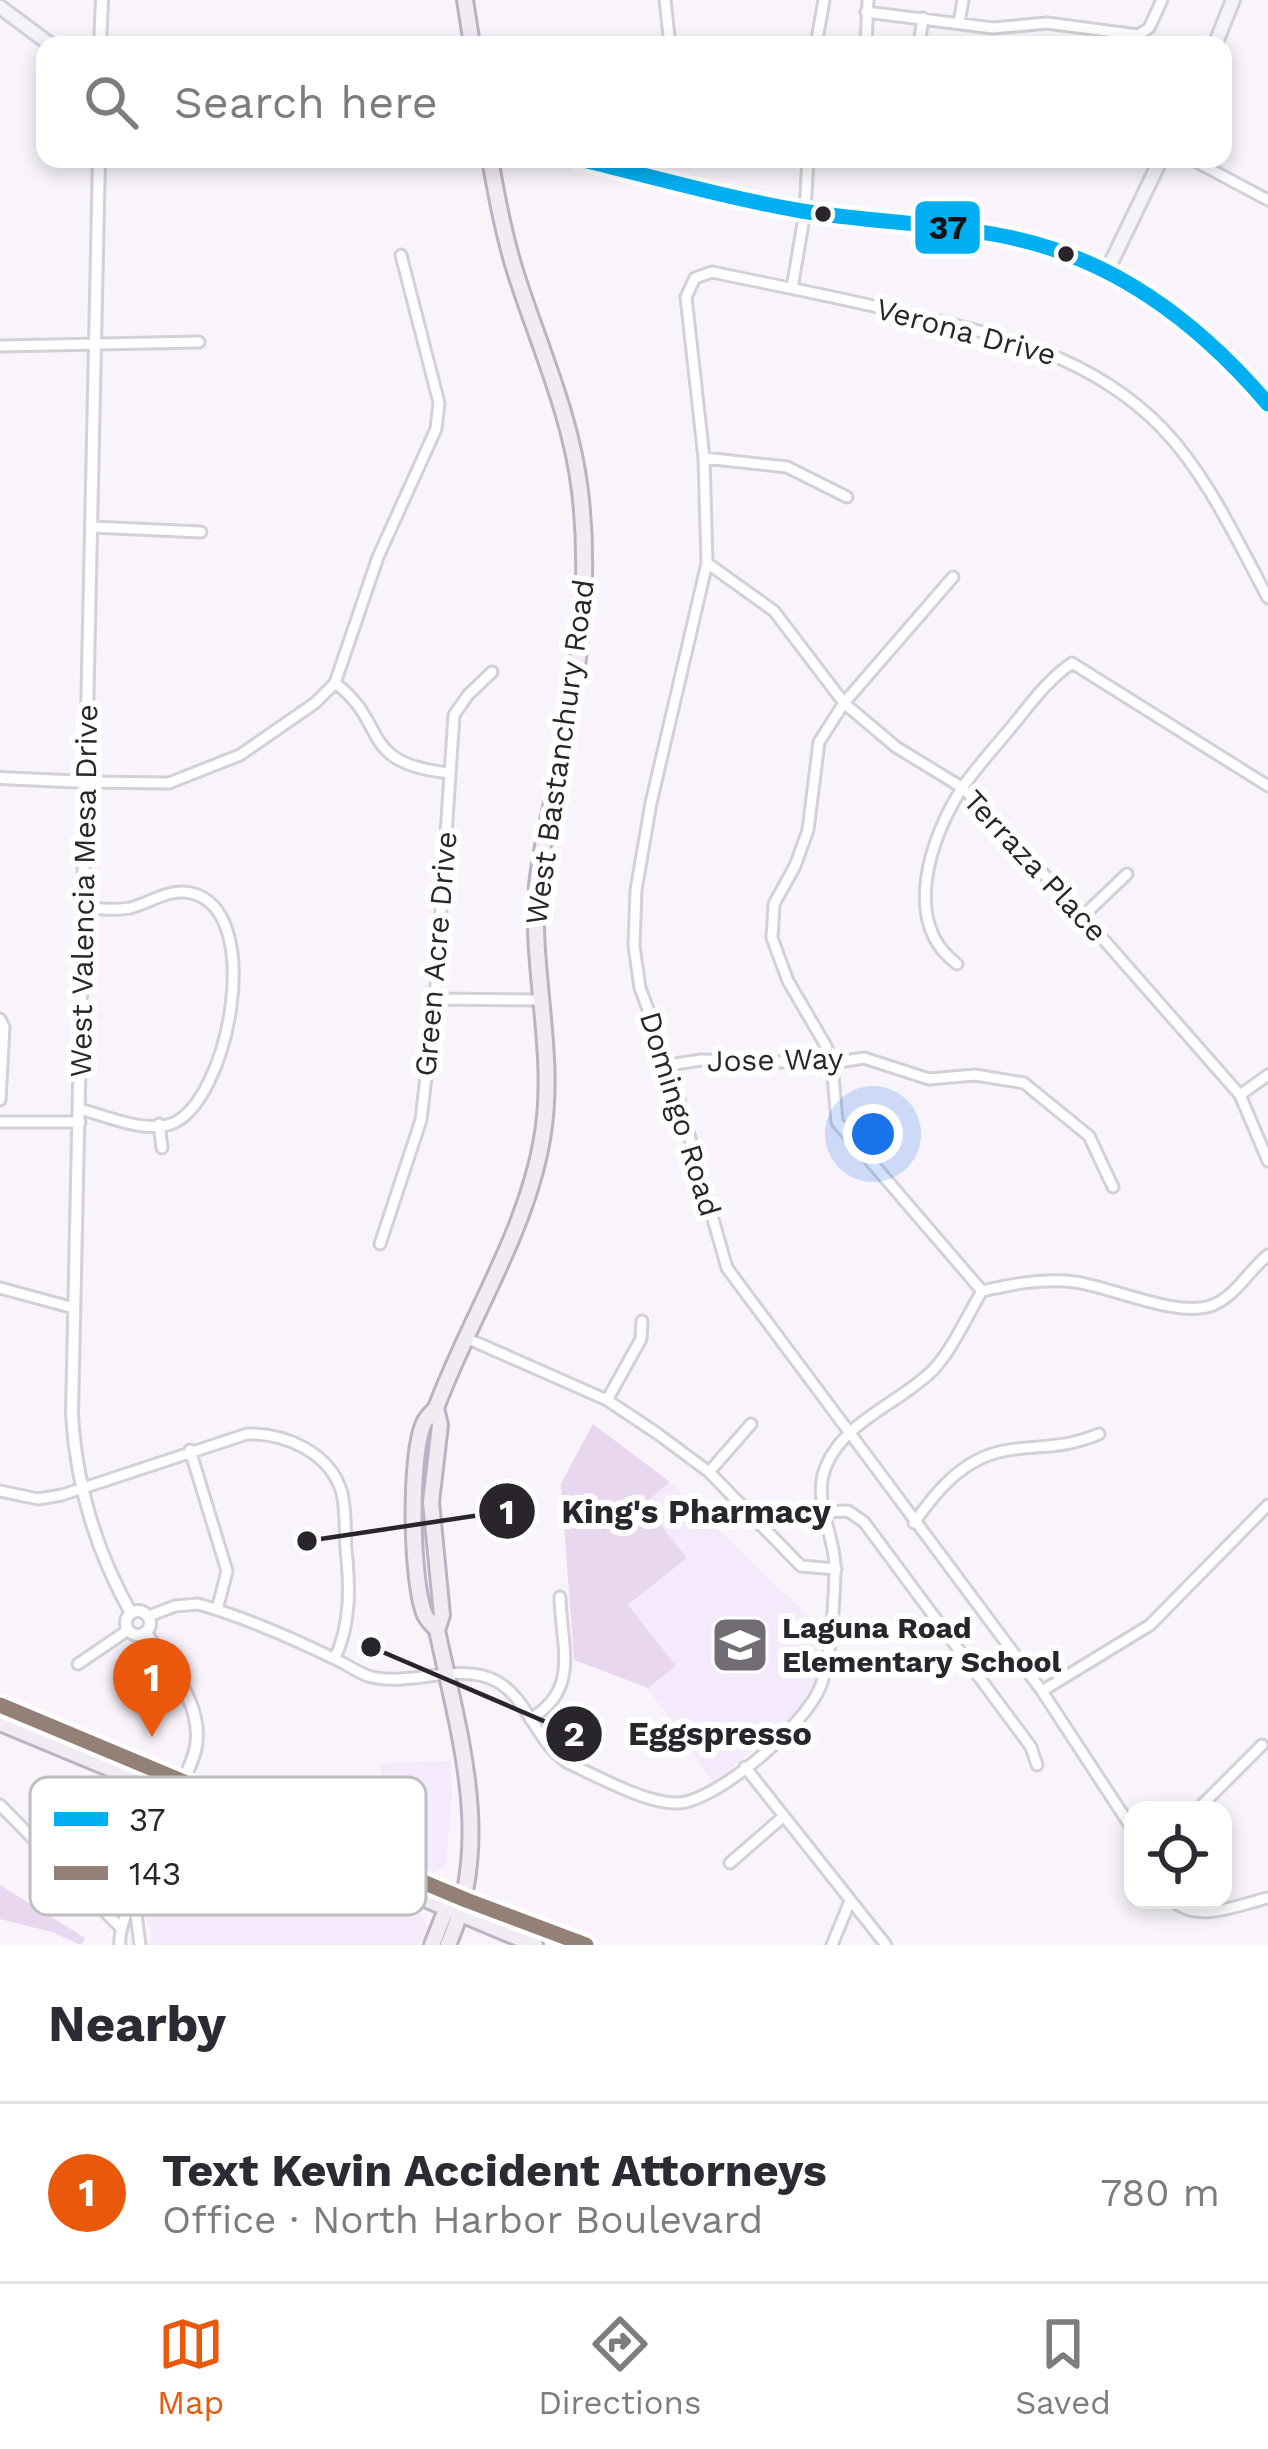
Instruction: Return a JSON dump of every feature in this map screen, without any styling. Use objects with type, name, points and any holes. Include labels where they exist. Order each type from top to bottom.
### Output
[{"type":"main road","points":[[465,0],[471,36]]},
{"type":"main road","points":[[1219,36],[1233,0]]},
{"type":"main road","points":[[0,7],[39,36]]},
{"type":"main road","name":"West Bastanchury Road","points":[[456,1905],[468,1866],[470,1786],[436,1630],[442,1615],[431,1502],[440,1425],[436,1408],[524,1205],[542,1141],[547,1061],[534,931],[538,880],[583,625],[584,524],[566,421],[515,273],[492,168]]},
{"type":"main road","points":[[614,168],[806,212],[1000,235],[1057,250],[1142,290],[1198,330],[1268,404]]},
{"type":"main road","points":[[1107,271],[1157,168]]},
{"type":"main road","points":[[0,1705],[156,1777]]},
{"type":"main road","points":[[0,1724],[149,1777]]},
{"type":"main road","points":[[426,1892],[535,1945]]},
{"type":"main road","points":[[432,1945],[456,1905]]},
{"type":"main road","points":[[448,1945],[456,1905]]},
{"type":"main road","points":[[456,1905],[586,1945]]},
{"type":"street","points":[[100,36],[102,0]]},
{"type":"street","points":[[665,0],[669,36]]},
{"type":"street","points":[[818,36],[824,0]]},
{"type":"street","points":[[915,0],[919,36]]},
{"type":"street","points":[[959,22],[963,0]]},
{"type":"street","points":[[866,36],[867,6],[993,28],[1047,23],[1144,34],[1162,0]]},
{"type":"street","points":[[992,36],[993,28]]},
{"type":"street","name":"West Valencia Mesa Drive","points":[[99,168],[72,1414],[81,1488],[101,1555],[131,1613]]},
{"type":"street","points":[[792,288],[806,212],[808,168]]},
{"type":"street","points":[[1209,168],[1268,200]]},
{"type":"street","points":[[0,778],[169,783],[240,755],[315,704],[335,683],[378,557],[436,428],[439,403],[401,255]]},
{"type":"street","name":"Verona Drive","points":[[695,278],[712,272],[1013,338],[1103,380],[1177,446],[1226,519],[1268,598]]},
{"type":"street","name":"Domingo Road","points":[[695,278],[686,297],[704,458],[707,563],[651,803],[637,890],[634,946],[640,988],[669,1065],[727,1268],[1042,1691],[1124,1816]]},
{"type":"street","points":[[0,346],[199,342]]},
{"type":"street","points":[[704,458],[787,467],[847,497]]},
{"type":"street","points":[[92,527],[202,532]]},
{"type":"street","name":"Terraza Place","points":[[707,563],[773,610],[844,703],[896,747],[963,788],[1084,916],[1240,1095],[1268,1161]]},
{"type":"street","points":[[953,577],[844,703],[819,742],[808,830],[774,904],[772,938],[788,981],[826,1046],[837,1122],[982,1291]]},
{"type":"street","points":[[957,964],[938,950],[925,904],[927,874],[942,826],[963,788],[1051,678],[1072,663],[1268,786]]},
{"type":"street","name":"Green Acre Drive","points":[[380,1244],[421,1120],[435,999],[454,716],[492,672]]},
{"type":"street","points":[[335,683],[354,697],[381,747],[402,764],[449,773]]},
{"type":"street","points":[[1084,916],[1127,874]]},
{"type":"street","points":[[0,1121],[80,1115],[142,1125],[171,1124],[195,1105],[217,1061],[231,1005],[234,950],[225,921],[212,902],[189,892],[157,896],[128,909],[83,908]]},
{"type":"street","points":[[435,999],[541,1000]]},
{"type":"street","points":[[0,1019],[4,1028],[0,1100]]},
{"type":"street","name":"Jose Way","points":[[669,1065],[701,1060],[832,1063],[864,1058],[929,1078],[975,1075],[1024,1083],[1088,1136],[1113,1187]]},
{"type":"street","points":[[1240,1095],[1268,1075]]},
{"type":"street","points":[[159,1124],[162,1148]]},
{"type":"street","points":[[149,1616],[198,1604],[334,1658],[367,1676],[424,1680],[478,1674],[493,1678],[517,1699],[554,1754],[661,1801],[694,1800],[745,1767],[800,1721],[822,1683],[836,1569],[820,1487],[824,1468],[848,1434],[934,1368],[982,1291],[1055,1280],[1192,1310],[1213,1305],[1236,1290],[1268,1256]]},
{"type":"street","points":[[0,1288],[74,1308]]},
{"type":"street","points":[[607,1400],[641,1339],[642,1321]]},
{"type":"street","points":[[464,1337],[607,1400],[709,1472],[802,1566],[836,1569]]},
{"type":"street","points":[[709,1472],[751,1424]]},
{"type":"street","points":[[0,1491],[38,1499],[247,1434],[295,1442],[331,1472],[342,1493],[349,1581],[346,1624],[334,1658]]},
{"type":"street","points":[[914,1523],[947,1480],[973,1463],[1000,1452],[1066,1447],[1099,1434]]},
{"type":"street","points":[[190,1450],[227,1571],[217,1610]]},
{"type":"street","points":[[1042,1691],[1150,1625],[1268,1505]]},
{"type":"street","points":[[824,1512],[848,1511],[864,1522],[1031,1747],[1037,1765]]},
{"type":"street","points":[[530,1719],[551,1707],[563,1686],[560,1597]]},
{"type":"street","points":[[142,1611],[149,1616],[146,1633],[128,1630],[131,1613],[142,1611]]},
{"type":"street","points":[[78,1664],[128,1630]]},
{"type":"street","points":[[146,1633],[184,1688],[198,1728],[184,1777]]},
{"type":"street","points":[[1206,1801],[1262,1745]]},
{"type":"street","points":[[745,1767],[886,1945]]},
{"type":"street","points":[[0,1805],[30,1838]]},
{"type":"street","points":[[730,1863],[784,1816]]},
{"type":"street","points":[[1232,1906],[1268,1898]]},
{"type":"street","points":[[832,1945],[850,1901]]},
{"type":"street","points":[[1183,1909],[1202,1913],[1220,1909]]},
{"type":"street","points":[[120,1935],[128,1926],[141,1939]]},
{"type":"shaded area","points":[[593,1424],[670,1482],[644,1504],[687,1558],[628,1605],[676,1666],[648,1688],[574,1660],[561,1483]]},
{"type":"shaded area","name":"Laguna Road Elementary School","points":[[670,1482],[822,1630],[813,1689],[800,1711],[713,1783],[648,1688],[676,1666],[628,1606],[687,1558],[644,1504]]},
{"type":"shaded area","points":[[451,1761],[446,1864],[434,1873],[426,1869],[426,1777],[382,1777],[381,1763]]},
{"type":"shaded area","points":[[0,1885],[30,1904],[30,1915],[48,1915],[85,1938],[81,1945],[0,1919]]},
{"type":"shaded area","points":[[144,1915],[421,1915],[427,1929],[420,1945],[150,1945],[151,1931]]},
{"type":"transit line","name":"37","points":[[615,168],[774,206],[1003,236],[1080,259],[1116,276],[1182,320],[1268,404]]},
{"type":"transit line","name":"143","points":[[0,1705],[172,1777]]},
{"type":"transit line","name":"143","points":[[426,1883],[586,1945]]},
{"type":"place","name":"King's Pharmacy","points":[[307,1541]]},
{"type":"place","name":"Laguna Road Elementary School","points":[[740,1645]]},
{"type":"place","name":"Eggspresso","points":[[371,1647]]},
{"type":"place","name":"Text Kevin Accident Attorneys","points":[[152,1737]]}]
